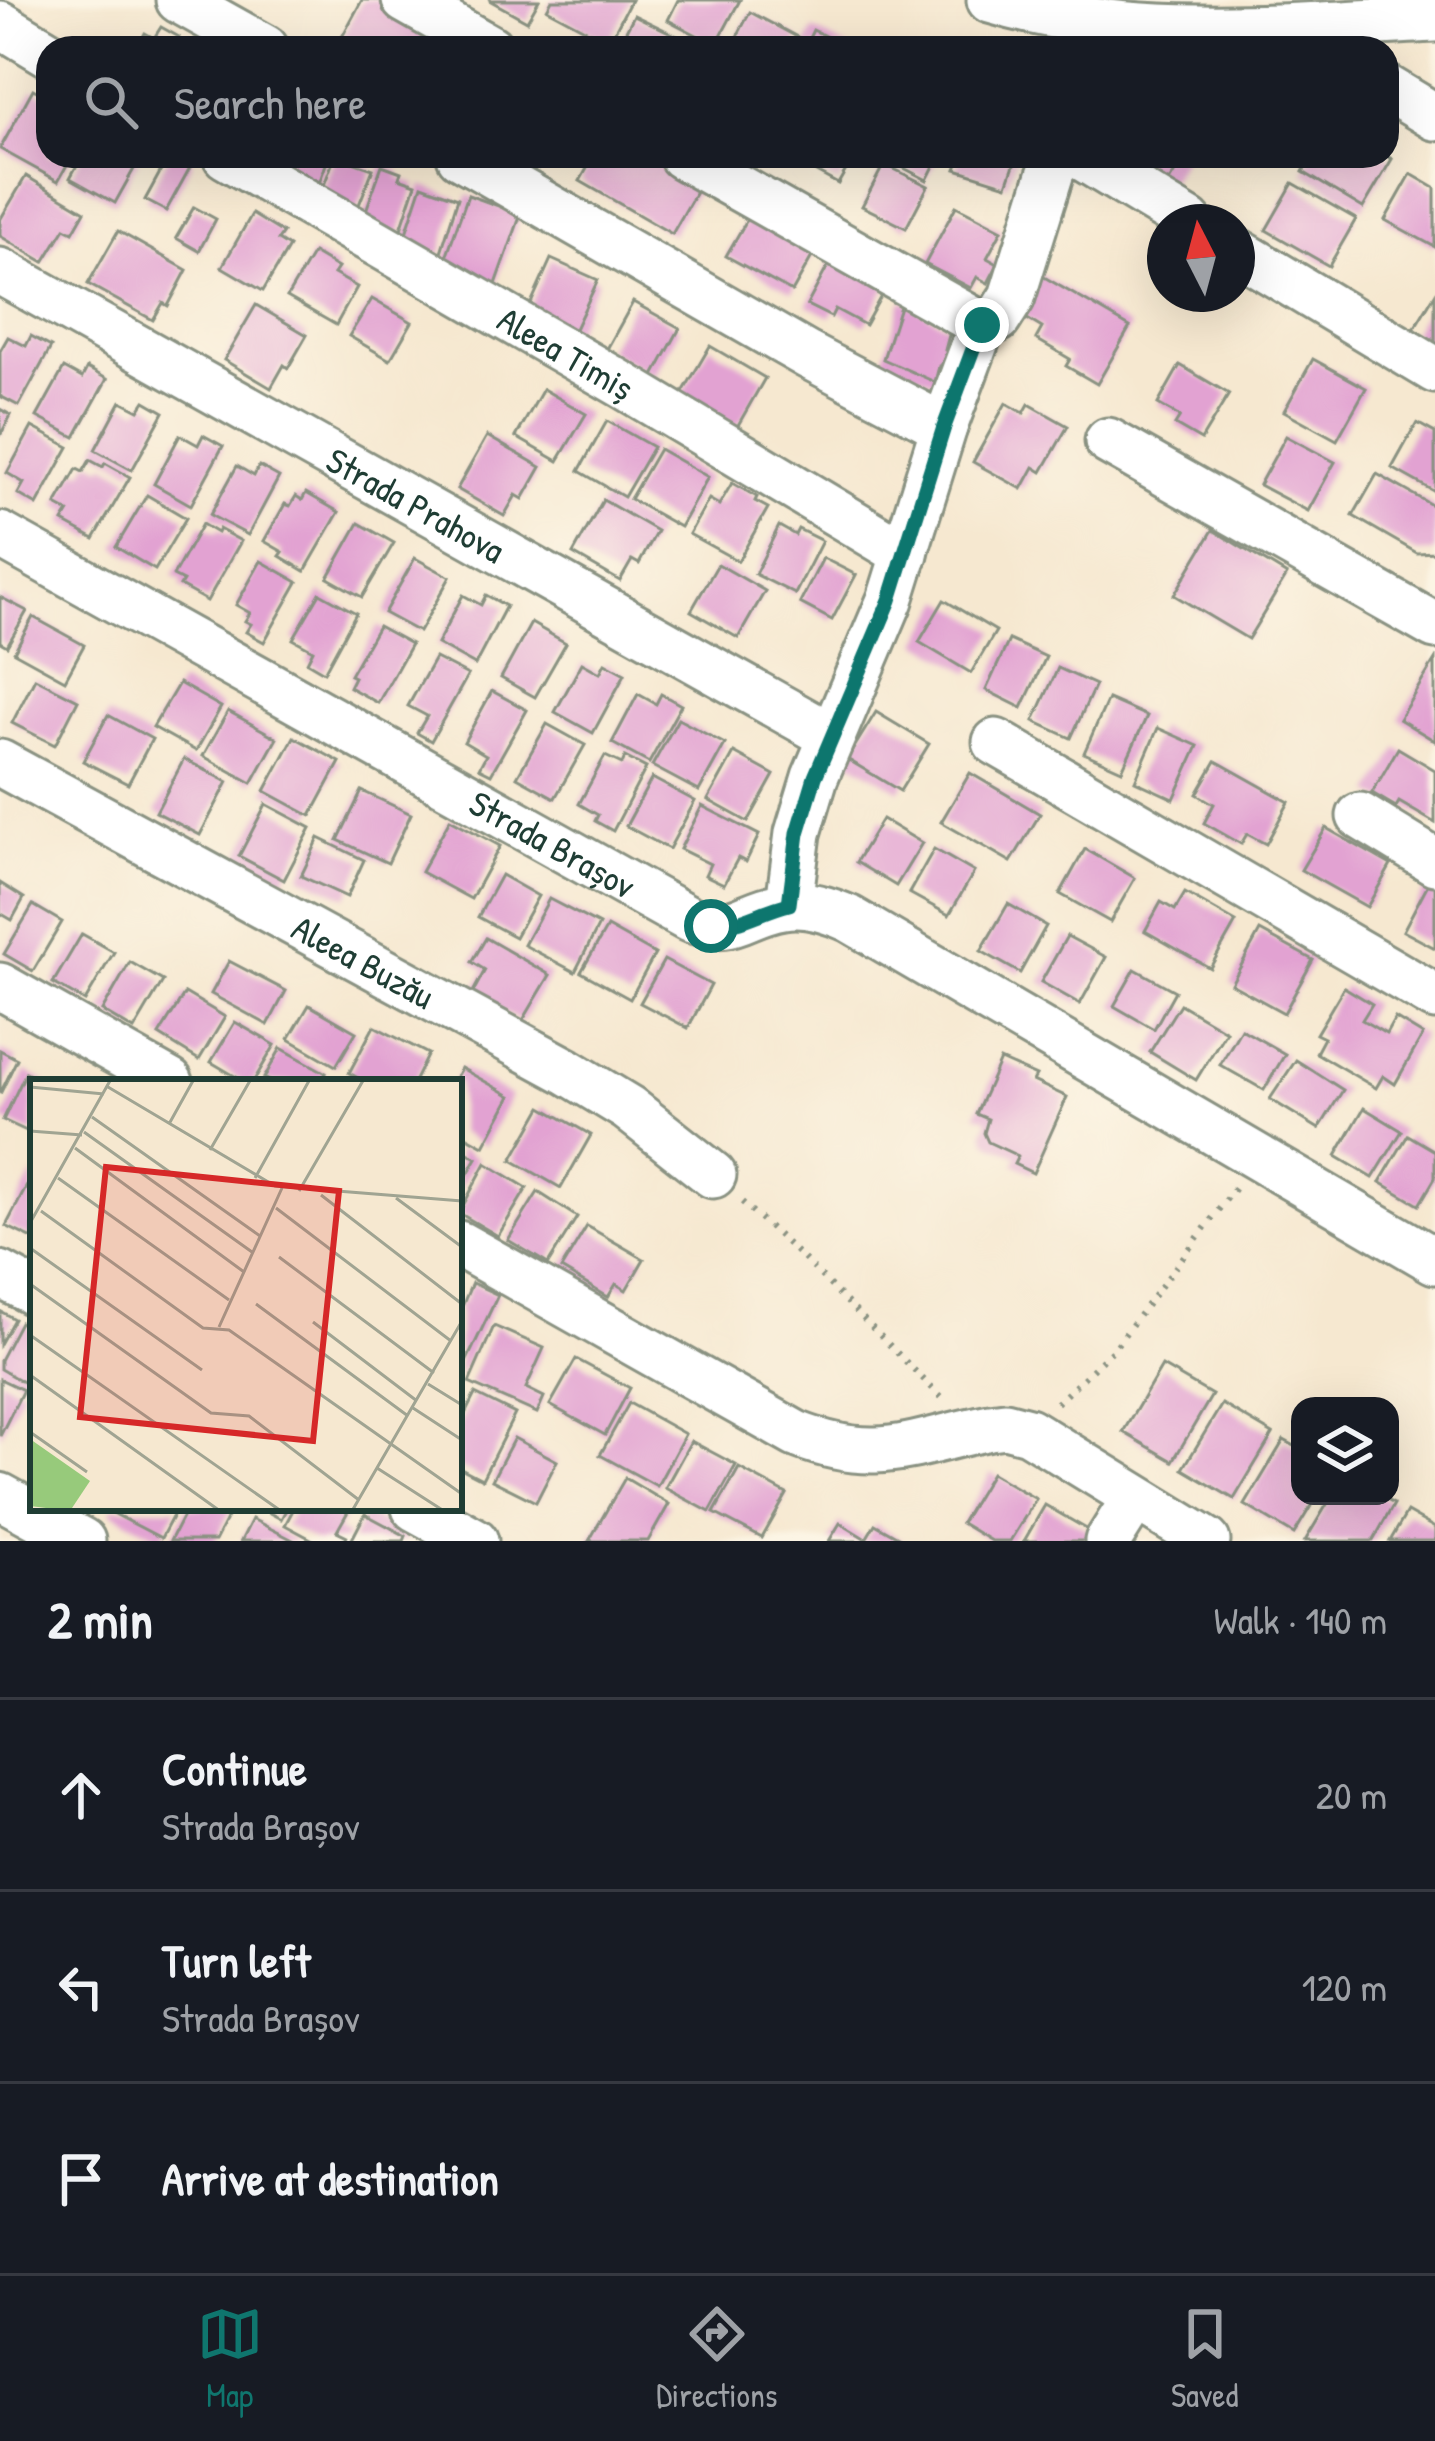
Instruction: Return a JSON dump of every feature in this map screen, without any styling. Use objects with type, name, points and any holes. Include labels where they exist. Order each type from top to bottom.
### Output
[{"type":"street","points":[[178,0],[243,36]]},
{"type":"street","points":[[405,0],[469,36]]},
{"type":"street","points":[[990,0],[1082,34],[1194,14],[1315,36]]},
{"type":"street","points":[[1337,36],[1435,19]]},
{"type":"street","points":[[0,24],[36,45]]},
{"type":"street","points":[[1399,95],[1435,117]]},
{"type":"street","name":"Aleea Timiș","points":[[247,168],[905,554]]},
{"type":"street","points":[[481,168],[807,355],[944,427]]},
{"type":"street","points":[[703,168],[982,325]]},
{"type":"street","points":[[1053,168],[1012,297],[998,319],[982,325],[944,427],[890,600],[815,777],[798,833],[789,904],[814,906],[850,919],[1435,1261]]},
{"type":"street","points":[[1100,168],[1159,204]]},
{"type":"street","points":[[1255,262],[1435,370]]},
{"type":"street","name":"Strada Prahova","points":[[0,271],[831,736]]},
{"type":"street","points":[[1108,441],[1435,626]]},
{"type":"street","name":"Strada Brașov","points":[[0,535],[689,919],[730,926],[789,904]]},
{"type":"street","points":[[996,742],[1435,997]]},
{"type":"street","name":"Aleea Buzău","points":[[0,764],[567,1070],[628,1108],[713,1175]]},
{"type":"street","points":[[1360,816],[1435,862]]},
{"type":"street","points":[[0,986],[165,1079]]},
{"type":"street","points":[[462,1246],[796,1434],[822,1444],[884,1452],[1001,1429],[1207,1541]]},
{"type":"street","points":[[0,1274],[30,1290]]},
{"type":"street","points":[[0,1496],[82,1541]]},
{"type":"street","points":[[1108,1541],[1135,1498]]},
{"type":"street","points":[[421,1511],[476,1541]]},
{"type":"path","points":[[713,1175],[857,1312],[1001,1429],[1113,1350],[1258,1157]]},
{"type":"building","points":[[362,0],[381,0],[431,28],[427,36],[342,36]]},
{"type":"building","points":[[489,0],[539,0],[527,21]]},
{"type":"building","points":[[552,0],[631,0],[612,36],[598,36],[547,9]]},
{"type":"building","points":[[678,0],[740,0],[721,36],[699,36],[668,20]]},
{"type":"building","points":[[750,12],[795,36],[737,36]]},
{"type":"building","points":[[634,15],[677,36],[623,36]]},
{"type":"building","points":[[161,27],[177,36],[155,36]]},
{"type":"building","points":[[36,91],[36,168],[65,168],[58,181],[0,149]]},
{"type":"building","points":[[75,168],[135,168],[115,203],[70,178]]},
{"type":"building","points":[[162,168],[190,168],[166,211],[145,200]]},
{"type":"building","points":[[282,168],[325,168],[315,194],[278,179]]},
{"type":"building","points":[[330,168],[373,169],[355,215],[318,201]]},
{"type":"building","points":[[381,168],[401,172],[399,178],[416,184],[399,235],[362,222]]},
{"type":"building","points":[[587,168],[670,168],[700,185],[672,234],[580,181]]},
{"type":"building","points":[[809,168],[847,168],[838,184]]},
{"type":"building","points":[[882,168],[892,168],[928,186],[906,228],[862,206]]},
{"type":"building","points":[[904,168],[933,168],[927,180]]},
{"type":"building","points":[[956,168],[1013,168],[1007,185]]},
{"type":"building","points":[[1146,168],[1178,168],[1169,182]]},
{"type":"building","points":[[1305,168],[1387,168],[1363,208],[1303,172]]},
{"type":"building","points":[[1411,174],[1435,188],[1435,247],[1385,220]]},
{"type":"building","points":[[26,176],[85,211],[73,232],[65,228],[44,262],[0,236],[0,220]]},
{"type":"building","points":[[1293,183],[1356,219],[1329,266],[1266,230]]},
{"type":"building","points":[[422,185],[458,198],[440,255],[403,242]]},
{"type":"building","points":[[468,195],[521,214],[495,287],[442,268]]},
{"type":"building","points":[[956,206],[1002,230],[987,258],[998,264],[988,283],[977,277],[971,288],[925,264]]},
{"type":"building","points":[[194,207],[216,219],[199,251],[176,238]]},
{"type":"building","points":[[752,211],[818,246],[792,292],[726,256]]},
{"type":"building","points":[[252,214],[283,233],[278,240],[289,247],[263,291],[222,267]]},
{"type":"building","points":[[118,231],[187,270],[168,306],[163,303],[153,320],[88,284]]},
{"type":"building","points":[[836,251],[890,280],[865,325],[835,309],[831,317],[807,305]]},
{"type":"building","points":[[313,253],[338,268],[334,274],[357,287],[336,325],[287,297]]},
{"type":"building","points":[[551,259],[598,280],[574,331],[528,310]]},
{"type":"building","points":[[1039,274],[1130,327],[1097,384],[1066,366],[1070,359],[1036,339],[1042,328],[1024,317]]},
{"type":"building","points":[[1435,294],[1435,346],[1412,332]]},
{"type":"building","points":[[372,299],[412,322],[390,360],[349,336]]},
{"type":"building","points":[[902,300],[951,328],[945,366],[939,366],[935,382],[883,359]]},
{"type":"building","points":[[633,302],[680,328],[654,376],[607,349]]},
{"type":"building","points":[[256,305],[307,335],[271,388],[224,360]]},
{"type":"building","points":[[31,336],[51,347],[19,406],[0,396],[0,351],[8,337],[26,346]]},
{"type":"building","points":[[710,346],[765,378],[737,427],[682,394]]},
{"type":"building","points":[[1313,359],[1366,388],[1337,440],[1284,411]]},
{"type":"building","points":[[1180,365],[1229,394],[1201,440],[1175,425],[1180,417],[1158,404]]},
{"type":"building","points":[[64,368],[82,378],[87,368],[107,379],[75,437],[37,417]]},
{"type":"building","points":[[543,389],[586,414],[558,461],[516,437]]},
{"type":"building","points":[[121,401],[139,410],[145,401],[164,412],[132,470],[95,450]]},
{"type":"building","points":[[1006,403],[1024,413],[1029,404],[1068,426],[1042,472],[1034,467],[1022,489],[973,462]]},
{"type":"building","points":[[0,409],[11,415],[0,436]]},
{"type":"building","points":[[607,421],[653,447],[624,497],[579,471]]},
{"type":"building","points":[[1417,423],[1435,433],[1435,492],[1392,468]]},
{"type":"building","points":[[32,427],[69,447],[37,505],[18,494],[24,483],[7,473]]},
{"type":"building","points":[[180,435],[198,445],[203,435],[223,446],[191,505],[154,484]]},
{"type":"building","points":[[487,436],[541,467],[523,499],[516,495],[504,516],[457,489]]},
{"type":"building","points":[[1286,436],[1335,462],[1308,511],[1259,485]]},
{"type":"building","points":[[659,449],[708,477],[680,527],[630,499]]},
{"type":"building","points":[[90,460],[130,477],[94,539],[63,522],[69,512],[56,505],[77,469],[83,472]]},
{"type":"building","points":[[237,466],[254,476],[259,466],[279,477],[248,535],[210,515]]},
{"type":"building","points":[[1377,474],[1435,507],[1435,552],[1417,553],[1353,516]]},
{"type":"building","points":[[732,483],[768,508],[738,561],[689,534],[709,499],[719,505]]},
{"type":"building","points":[[306,493],[339,512],[305,571],[264,541],[285,504],[290,506],[296,496],[302,500]]},
{"type":"building","points":[[147,495],[186,518],[155,570],[116,547]]},
{"type":"building","points":[[603,500],[657,531],[639,564],[632,560],[620,581],[573,554]]},
{"type":"building","points":[[359,523],[394,543],[362,597],[328,578]]},
{"type":"building","points":[[202,524],[241,541],[207,601],[180,586],[183,581],[173,576]]},
{"type":"building","points":[[779,526],[822,541],[795,594],[755,574]]},
{"type":"building","points":[[1213,530],[1287,575],[1248,639],[1174,595]]},
{"type":"building","points":[[415,558],[450,577],[419,632],[384,613]]},
{"type":"building","points":[[823,558],[856,575],[832,620],[800,603]]},
{"type":"building","points":[[261,561],[298,582],[264,642],[246,632],[250,613],[236,605]]},
{"type":"building","points":[[718,564],[765,591],[738,638],[691,611]]},
{"type":"building","points":[[320,593],[356,613],[324,672],[307,662],[313,650],[293,639]]},
{"type":"building","points":[[463,595],[481,605],[486,595],[506,606],[475,665],[437,644]]},
{"type":"building","points":[[0,597],[27,611],[7,646],[0,642]]},
{"type":"building","points":[[944,600],[996,631],[971,673],[919,642]]},
{"type":"building","points":[[33,617],[84,645],[65,680],[14,652]]},
{"type":"building","points":[[531,623],[566,643],[535,697],[501,678]]},
{"type":"building","points":[[378,626],[411,644],[378,703],[349,687],[354,677],[350,675]]},
{"type":"building","points":[[1009,640],[1046,657],[1022,708],[986,690]]},
{"type":"building","points":[[435,658],[468,675],[431,741],[417,733],[427,716],[408,706]]},
{"type":"building","points":[[1435,660],[1435,741],[1399,719]]},
{"type":"building","points":[[582,663],[600,673],[605,663],[625,674],[593,733],[555,712]]},
{"type":"building","points":[[1058,668],[1095,685],[1071,738],[1034,721]]},
{"type":"building","points":[[35,678],[78,700],[55,745],[12,723]]},
{"type":"building","points":[[179,683],[221,707],[196,751],[153,727]]},
{"type":"building","points":[[492,691],[527,710],[491,774],[479,768],[486,755],[464,742]]},
{"type":"building","points":[[638,694],[656,704],[661,694],[681,705],[649,763],[612,743]]},
{"type":"building","points":[[1108,699],[1147,716],[1122,770],[1084,753]]},
{"type":"building","points":[[228,711],[277,738],[252,783],[203,756]]},
{"type":"building","points":[[876,712],[929,744],[900,791],[847,759]]},
{"type":"building","points":[[108,715],[152,739],[128,784],[83,761]]},
{"type":"building","points":[[678,719],[725,744],[699,791],[652,766]]},
{"type":"building","points":[[547,724],[585,745],[555,798],[517,777]]},
{"type":"building","points":[[1158,728],[1198,746],[1174,799],[1135,781]]},
{"type":"building","points":[[294,737],[340,762],[311,816],[265,791]]},
{"type":"building","points":[[1398,748],[1435,770],[1435,823],[1372,793]]},
{"type":"building","points":[[734,753],[774,775],[748,822],[708,800]]},
{"type":"building","points":[[605,756],[622,764],[625,757],[646,768],[613,831],[579,804]]},
{"type":"building","points":[[184,759],[228,782],[200,835],[156,812]]},
{"type":"building","points":[[1216,761],[1289,802],[1266,844],[1247,834],[1241,844],[1204,823],[1214,804],[1197,794]]},
{"type":"building","points":[[970,773],[1040,814],[1011,862],[941,822]]},
{"type":"building","points":[[652,778],[695,801],[669,849],[626,826]]},
{"type":"building","points":[[362,791],[411,814],[388,863],[338,840]]},
{"type":"building","points":[[266,804],[311,828],[284,880],[239,856]]},
{"type":"building","points":[[702,806],[759,835],[746,862],[738,858],[724,884],[705,875],[710,864],[680,849]]},
{"type":"building","points":[[450,819],[500,846],[471,899],[421,872]]},
{"type":"building","points":[[882,819],[922,843],[896,886],[856,862]]},
{"type":"building","points":[[1326,828],[1391,865],[1367,907],[1301,870]]},
{"type":"building","points":[[319,838],[364,860],[347,897],[301,876]]},
{"type":"building","points":[[934,849],[974,872],[949,915],[909,893]]},
{"type":"building","points":[[1085,849],[1135,878],[1110,922],[1060,894]]},
{"type":"building","points":[[501,875],[538,896],[515,937],[478,917]]},
{"type":"building","points":[[1429,882],[1435,885],[1435,948],[1403,931]]},
{"type":"building","points":[[0,883],[24,898],[12,920],[0,913]]},
{"type":"building","points":[[1185,893],[1236,922],[1210,968],[1145,931],[1161,902],[1175,910]]},
{"type":"building","points":[[549,899],[599,925],[575,972],[524,945]]},
{"type":"building","points":[[1008,904],[1046,926],[1020,973],[981,951]]},
{"type":"building","points":[[33,905],[62,922],[33,971],[4,954]]},
{"type":"building","points":[[607,927],[655,954],[630,999],[581,972]]},
{"type":"building","points":[[1260,931],[1313,960],[1284,1013],[1231,984]]},
{"type":"building","points":[[82,934],[114,952],[85,1001],[53,983]]},
{"type":"building","points":[[1067,936],[1106,957],[1080,1004],[1041,982]]},
{"type":"building","points":[[486,938],[550,975],[522,1022],[472,994],[485,970],[472,962]]},
{"type":"building","points":[[664,960],[711,985],[688,1028],[640,1003]]},
{"type":"building","points":[[229,961],[286,991],[268,1025],[211,994]]},
{"type":"building","points":[[130,962],[163,981],[134,1030],[102,1011]]},
{"type":"building","points":[[1135,969],[1175,991],[1154,1029],[1114,1006]]},
{"type":"building","points":[[1344,987],[1372,1004],[1362,1020],[1386,1034],[1395,1018],[1423,1035],[1395,1084],[1383,1076],[1376,1088],[1316,1053],[1324,1038],[1316,1034]]},
{"type":"building","points":[[185,993],[225,1017],[199,1060],[159,1035]]},
{"type":"building","points":[[1180,1004],[1226,1031],[1196,1080],[1150,1052]]},
{"type":"building","points":[[309,1005],[356,1032],[336,1066],[289,1039]]},
{"type":"building","points":[[235,1022],[275,1045],[255,1079],[240,1079],[211,1062]]},
{"type":"building","points":[[374,1026],[428,1054],[416,1079],[360,1079],[349,1073]]},
{"type":"building","points":[[1241,1029],[1285,1054],[1264,1090],[1220,1065]]},
{"type":"building","points":[[281,1048],[326,1073],[323,1079],[264,1078]]},
{"type":"building","points":[[0,1050],[17,1059],[0,1094]]},
{"type":"building","points":[[1000,1060],[1067,1097],[1033,1173],[1014,1164],[1018,1156],[988,1142],[984,1133],[988,1119],[976,1114]]},
{"type":"building","points":[[1296,1060],[1343,1090],[1319,1129],[1270,1099]]},
{"type":"building","points":[[461,1068],[511,1096],[484,1146],[462,1134],[462,1079],[455,1079]]},
{"type":"building","points":[[26,1072],[41,1079],[30,1079],[30,1133],[3,1120]]},
{"type":"building","points":[[542,1107],[591,1135],[561,1188],[512,1160]]},
{"type":"building","points":[[1364,1108],[1402,1131],[1373,1178],[1336,1156]]},
{"type":"building","points":[[1408,1135],[1435,1151],[1435,1178],[1419,1205],[1380,1182]]},
{"type":"building","points":[[462,1150],[477,1158],[462,1184]]},
{"type":"building","points":[[486,1163],[527,1188],[498,1236],[462,1215]]},
{"type":"building","points":[[30,1180],[30,1238],[6,1226]]},
{"type":"building","points":[[538,1192],[577,1217],[548,1264],[508,1240]]},
{"type":"building","points":[[587,1226],[644,1259],[626,1290],[616,1284],[608,1297],[561,1269]]},
{"type":"building","points":[[472,1283],[498,1295],[462,1371],[462,1304]]},
{"type":"building","points":[[0,1311],[14,1319],[0,1344]]},
{"type":"building","points":[[20,1322],[30,1327],[30,1386],[0,1369]]},
{"type":"building","points":[[494,1326],[544,1348],[526,1388],[544,1397],[537,1413],[469,1383]]},
{"type":"building","points":[[576,1359],[630,1388],[605,1435],[550,1405]]},
{"type":"building","points":[[1162,1366],[1212,1395],[1173,1461],[1123,1432]]},
{"type":"building","points":[[0,1379],[23,1390],[0,1436]]},
{"type":"building","points":[[475,1394],[515,1414],[482,1479],[462,1469],[462,1420]]},
{"type":"building","points":[[629,1403],[685,1434],[657,1486],[600,1455]]},
{"type":"building","points":[[1222,1404],[1273,1434],[1234,1499],[1183,1469]]},
{"type":"building","points":[[514,1438],[557,1461],[536,1502],[492,1480]]},
{"type":"building","points":[[1284,1440],[1291,1444],[1291,1505],[1312,1505],[1294,1534],[1245,1505]]},
{"type":"building","points":[[691,1441],[736,1465],[710,1512],[665,1488]]},
{"type":"building","points":[[739,1468],[787,1494],[762,1538],[714,1513]]},
{"type":"building","points":[[991,1473],[1036,1499],[1010,1541],[991,1541],[961,1523]]},
{"type":"building","points":[[625,1478],[669,1504],[648,1541],[589,1541]]},
{"type":"building","points":[[1045,1505],[1090,1531],[1084,1541],[1024,1541]]},
{"type":"building","points":[[1327,1505],[1393,1505],[1373,1541],[1305,1541]]},
{"type":"building","points":[[112,1511],[175,1511],[161,1538]]},
{"type":"building","points":[[185,1511],[230,1511],[215,1541],[170,1541]]},
{"type":"building","points":[[292,1511],[348,1511],[337,1531],[347,1536],[345,1541],[315,1541],[285,1525]]},
{"type":"building","points":[[1407,1512],[1435,1528],[1435,1541],[1390,1541]]},
{"type":"building","points":[[365,1514],[406,1536],[404,1541],[351,1541]]},
{"type":"building","points":[[252,1519],[295,1541],[241,1541]]},
{"type":"building","points":[[840,1523],[866,1539],[875,1524],[905,1541],[829,1541]]},
{"type":"route","points":[[711,926],[730,926],[789,904],[798,833],[815,777],[890,600],[944,427],[982,325]]}]
